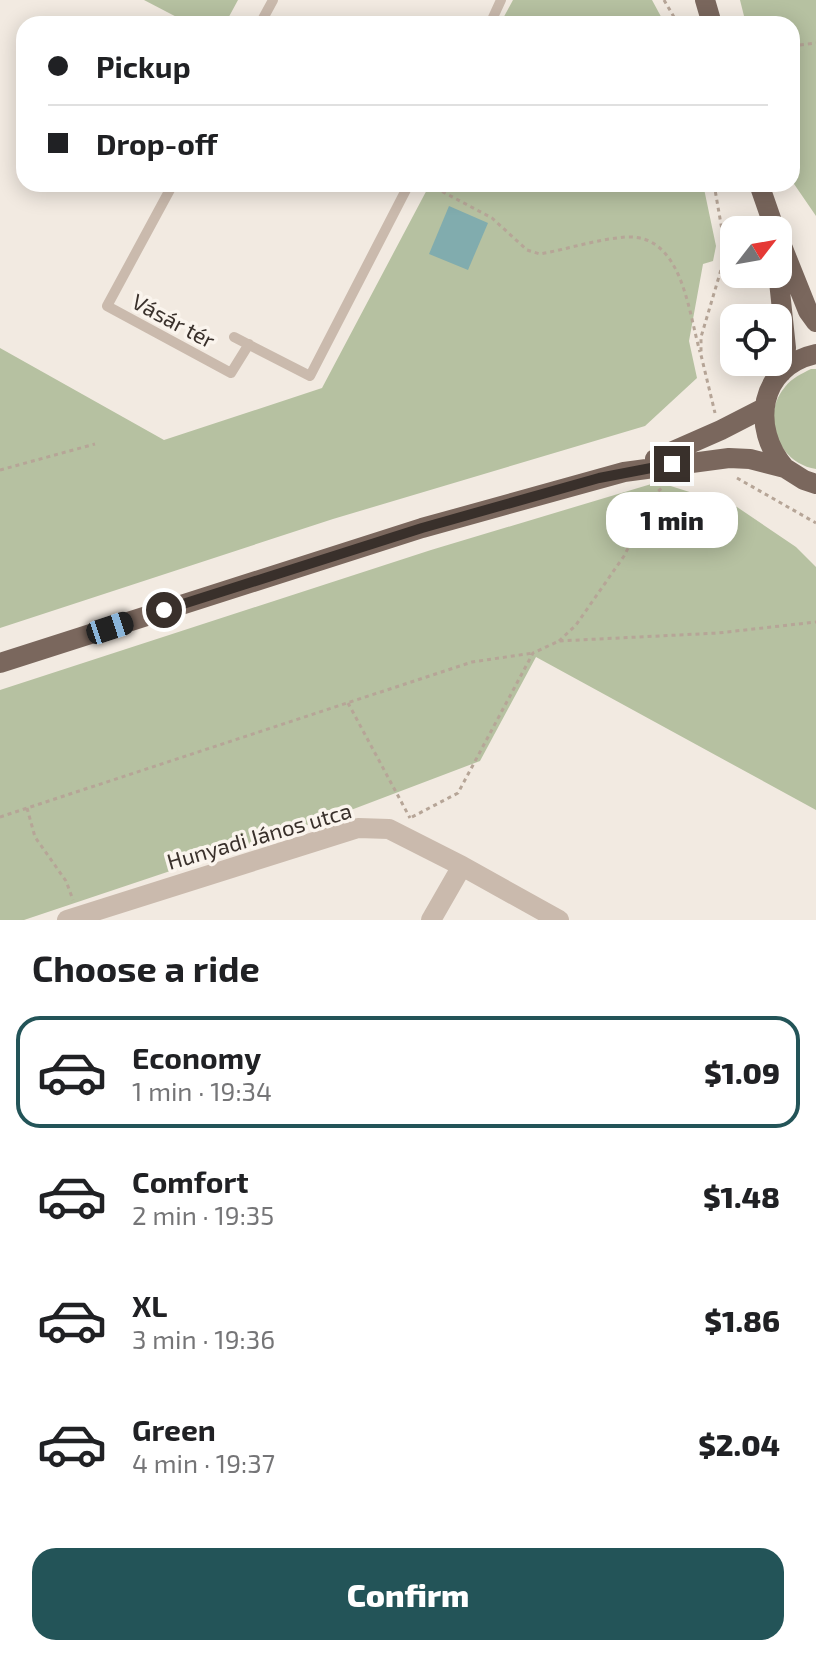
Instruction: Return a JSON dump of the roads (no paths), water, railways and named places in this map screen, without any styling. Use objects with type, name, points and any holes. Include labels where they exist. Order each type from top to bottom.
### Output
[{"type":"main road","points":[[761,192],[769,216]]},
{"type":"main road","points":[[792,271],[808,311],[816,322]]},
{"type":"main road","points":[[792,365],[816,354]]},
{"type":"main road","points":[[779,376],[764,408],[763,425],[767,441],[785,468]]},
{"type":"main road","points":[[624,472],[764,408]]},
{"type":"main road","points":[[0,663],[422,528],[624,472],[729,458],[750,459],[785,468],[816,484]]},
{"type":"street","name":"Hunyadi János utca","points":[[70,919],[358,828],[389,829],[559,920]]},
{"type":"street","points":[[431,920],[462,866]]},
{"type":"lane","name":"Vásár tér","points":[[169,192],[107,306],[231,373],[249,344]]},
{"type":"lane","name":"Vásár tér","points":[[234,337],[310,376],[405,192]]},
{"type":"water","points":[[449,206],[488,223],[468,270],[429,254]]}]
